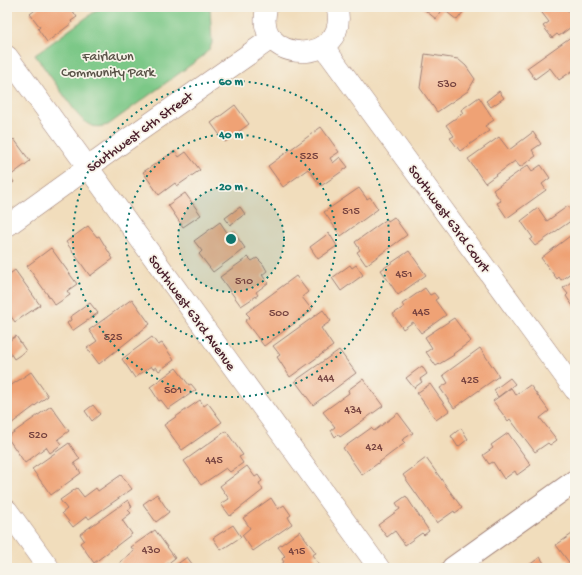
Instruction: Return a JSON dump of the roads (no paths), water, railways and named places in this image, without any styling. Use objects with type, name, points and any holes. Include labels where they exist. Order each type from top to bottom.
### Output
[{"type":"street","points":[[266,7],[265,20],[272,38],[279,45],[296,53],[306,53],[323,46],[335,32],[338,23],[337,7]]},
{"type":"street","name":"Southwest 6th Street","points":[[7,226],[272,38]]},
{"type":"street","name":"Southwest 63rd Court","points":[[323,46],[575,390]]},
{"type":"street","name":"Southwest 63rd Avenue","points":[[7,56],[379,568]]},
{"type":"street","points":[[452,568],[575,480]]},
{"type":"street","points":[[7,510],[49,568]]},
{"type":"park label","name":"Fairlawn Community Park","points":[[108,64]]}]
